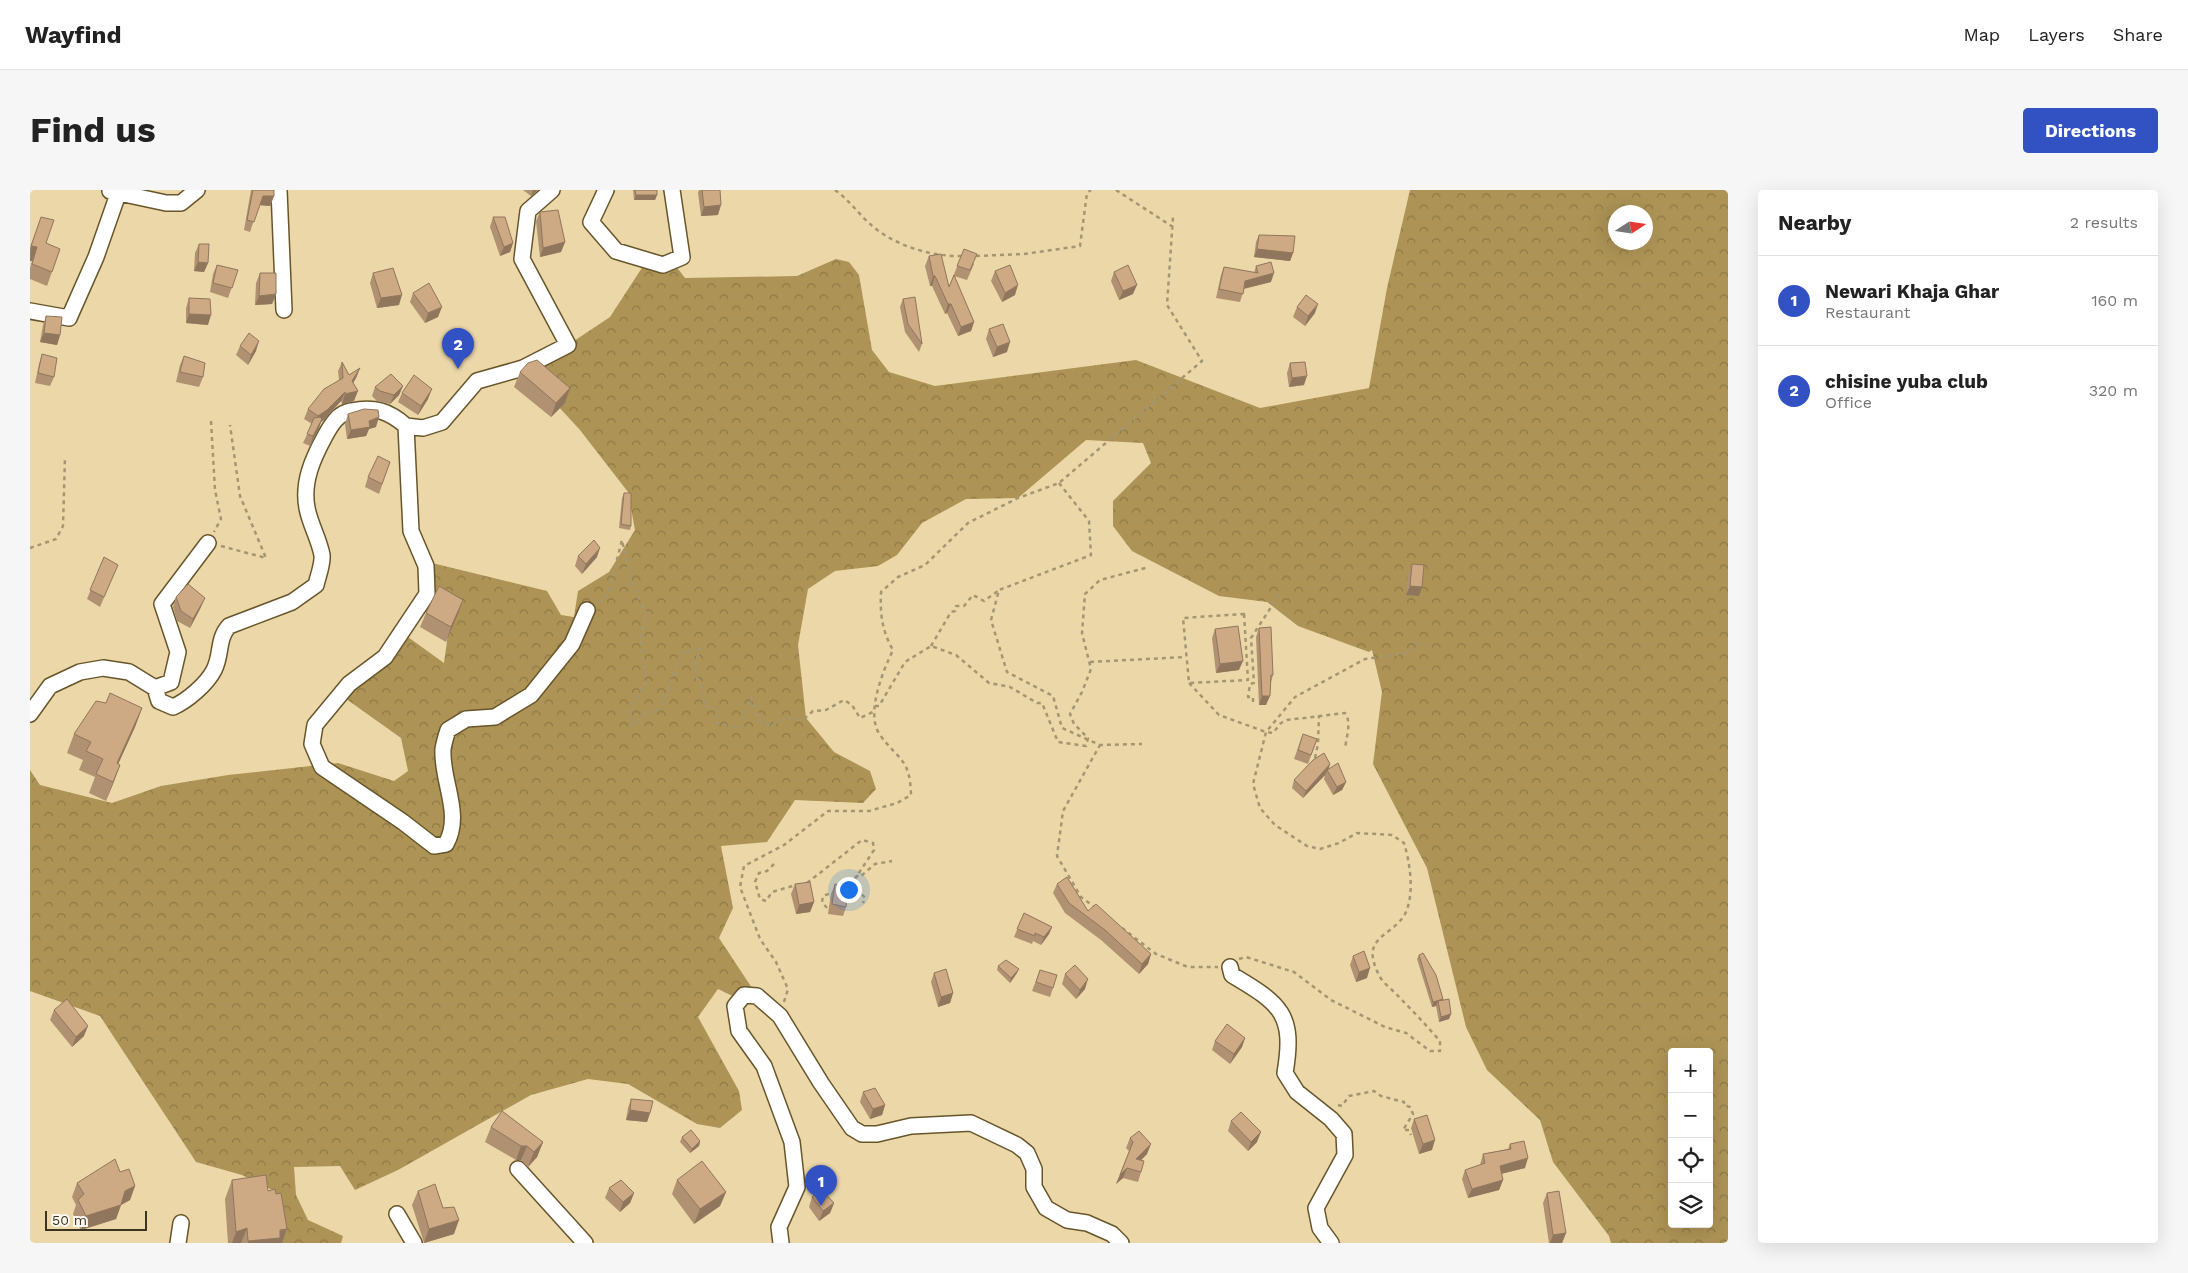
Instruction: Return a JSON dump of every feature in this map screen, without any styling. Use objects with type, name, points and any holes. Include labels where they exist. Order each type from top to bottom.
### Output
[{"type":"street","points":[[30,311],[69,318],[96,257],[113,192],[166,203],[181,203],[197,190]]},
{"type":"street","points":[[279,190],[284,310]]},
{"type":"street","points":[[30,714],[50,686],[80,672],[103,668],[129,672],[155,688],[159,701],[173,707],[187,701],[214,670],[221,639],[229,626],[292,602],[316,585],[322,557],[307,507],[307,478],[313,457],[332,422],[346,412],[366,407],[377,408],[394,416],[406,426],[423,428],[442,422],[477,381],[523,368],[568,344],[522,259],[528,211],[552,190]]},
{"type":"street","points":[[606,190],[591,222],[616,251],[663,265],[682,257],[672,190]]},
{"type":"street","points":[[406,426],[411,531],[426,566],[426,594],[385,658],[349,684],[314,724],[312,744],[322,767],[403,822],[434,846],[446,844],[452,834],[453,812],[443,750],[448,730],[466,719],[495,717],[531,694],[572,644],[587,610]]},
{"type":"street","points":[[155,688],[171,682],[178,652],[162,604],[208,543]]},
{"type":"street","points":[[1230,967],[1232,974],[1264,994],[1283,1016],[1290,1043],[1285,1073],[1297,1092],[1344,1134],[1344,1155],[1316,1208],[1320,1228],[1331,1243]]},
{"type":"street","points":[[781,1243],[779,1227],[797,1186],[792,1142],[764,1066],[739,1031],[735,1006],[744,995],[757,996],[780,1016],[821,1083],[852,1128],[862,1134],[877,1134],[911,1126],[971,1123],[1017,1144],[1027,1153],[1034,1169],[1034,1188],[1046,1208],[1067,1220],[1087,1223],[1112,1234],[1121,1243]]},
{"type":"street","points":[[518,1169],[585,1243]]},
{"type":"street","points":[[397,1214],[414,1243]]},
{"type":"street","points":[[178,1243],[181,1223]]},
{"type":"path","points":[[835,190],[890,240],[944,256],[964,256]]},
{"type":"path","points":[[974,256],[1024,254],[1080,246],[1087,193],[1091,190]]},
{"type":"path","points":[[1116,190],[1173,227]]},
{"type":"path","points":[[780,1016],[788,990],[776,962],[760,939],[742,894],[740,887],[744,866],[784,845],[828,811],[868,811],[897,803],[911,795],[911,774],[901,758],[879,734],[875,712],[880,677],[893,650],[884,635],[880,610],[881,592],[898,577],[925,565],[968,523],[1018,498],[1059,483],[1202,361],[1167,305],[1173,217]]},
{"type":"path","points":[[211,421],[215,490],[221,519],[208,543],[266,558],[240,496],[230,425]]},
{"type":"path","points":[[30,548],[56,539],[63,526],[65,457]]},
{"type":"path","points":[[875,706],[879,706],[905,662],[931,646],[951,612],[955,612],[956,606],[964,606],[972,595],[984,600],[999,590],[1091,555],[1089,521],[1059,483]]},
{"type":"path","points":[[587,610],[608,595],[622,540],[630,578],[647,616],[640,634],[646,681],[628,712],[630,724],[637,724],[644,714],[660,709],[681,653],[700,649],[694,664],[696,681],[705,694],[704,706],[716,709],[716,723],[739,728],[751,698],[761,722],[767,725],[791,718],[803,720],[814,710],[826,710],[844,700],[852,705],[860,718],[875,712]]},
{"type":"path","points":[[1088,738],[1074,724],[1070,714],[1082,692],[1091,669],[1082,633],[1085,594],[1100,580],[1149,567]]},
{"type":"path","points":[[999,590],[992,620],[1007,672],[1053,696],[1062,728],[1100,745],[1142,744]]},
{"type":"path","points":[[1253,702],[1253,697],[1248,697],[1250,684],[1254,683],[1251,638],[1279,595]]},
{"type":"path","points":[[1189,683],[1248,680],[1244,614],[1183,618],[1185,657],[1189,683],[1219,715],[1273,734],[1281,723],[1287,720],[1345,712],[1348,717],[1344,749]]},
{"type":"path","points":[[1119,926],[1156,954],[1188,968],[1230,967],[1234,960],[1246,957],[1294,972],[1331,1000],[1385,1026],[1406,1033],[1430,1051],[1440,1050],[1440,1040],[1378,975],[1373,960],[1375,943],[1382,934],[1398,923],[1408,905],[1409,864],[1404,843],[1392,835],[1357,833],[1339,843],[1320,849],[1307,846],[1276,825],[1260,808],[1253,784],[1266,732],[1295,697],[1365,659],[1409,653],[1419,643]]},
{"type":"path","points":[[931,646],[956,655],[989,683],[1010,686],[1037,703],[1042,703],[1058,742],[1086,746],[1088,738]]},
{"type":"path","points":[[1090,662],[1185,657]]},
{"type":"path","points":[[1315,758],[1318,744],[1319,715]]},
{"type":"path","points":[[1096,908],[1081,897],[1057,856],[1063,811],[1100,745]]},
{"type":"path","points":[[774,864],[767,871],[759,873],[755,882],[760,899],[766,901],[772,892],[793,884],[802,887],[862,840],[873,843],[874,850],[849,888],[858,895],[860,892],[865,898],[863,903]]},
{"type":"path","points":[[827,908],[822,902],[823,896],[836,892],[858,876],[860,877],[875,864],[892,861]]},
{"type":"path","points":[[1326,1116],[1335,1105],[1342,1106],[1349,1096],[1374,1091],[1381,1096],[1404,1102],[1404,1106],[1410,1107],[1413,1114],[1403,1130],[1409,1130],[1411,1135]]},
{"type":"green space","points":[[1410,190],[1728,190],[1728,1243],[1611,1243],[1609,1236],[1553,1162],[1540,1120],[1487,1070],[1466,1027],[1427,868],[1373,764],[1382,692],[1372,650],[1369,652],[1298,626],[1267,602],[1219,596],[1132,551],[1113,526],[1113,501],[1151,463],[1143,443],[1086,440],[1018,498],[966,499],[922,523],[897,555],[878,566],[835,571],[808,589],[798,645],[806,718],[834,752],[870,771],[876,789],[863,803],[795,800],[767,842],[721,846],[733,908],[719,938],[752,988],[743,1001],[718,989],[698,1017],[739,1091],[742,1110],[720,1128],[697,1124],[628,1084],[588,1079],[531,1095],[398,1170],[355,1190],[340,1166],[294,1167],[296,1195],[308,1220],[343,1236],[341,1243],[281,1243],[276,1192],[242,1175],[196,1162],[100,1016],[30,991],[30,770],[40,785],[112,803],[161,786],[228,775],[338,763],[394,781],[408,771],[401,738],[349,701],[340,685],[381,650],[394,627],[444,663],[452,605],[424,587],[432,563],[547,591],[561,615],[574,617],[578,591],[609,572],[635,530],[628,492],[580,430],[523,368],[568,345],[610,317],[647,260],[672,261],[685,278],[797,276],[836,259],[849,262],[859,275],[872,350],[889,372],[935,386],[1136,360],[1260,408],[1369,388],[1387,288]]},
{"type":"building","points":[[253,190],[274,190],[274,196],[263,196],[254,222],[247,220]]},
{"type":"building","points":[[635,190],[657,190],[657,195],[636,195]]},
{"type":"building","points":[[702,190],[720,190],[721,205],[704,207]]},
{"type":"building","points":[[558,210],[565,242],[543,248],[540,212]]},
{"type":"building","points":[[41,217],[54,220],[46,243],[60,249],[52,272],[32,264],[37,247],[31,246]]},
{"type":"building","points":[[493,217],[505,217],[513,243],[504,247]]},
{"type":"building","points":[[1259,235],[1295,236],[1293,253],[1257,249]]},
{"type":"building","points":[[199,244],[209,244],[208,263],[198,262]]},
{"type":"building","points":[[964,249],[977,254],[970,270],[957,266]]},
{"type":"building","points":[[941,254],[949,287],[954,275],[974,322],[961,327],[951,304],[948,304],[935,276],[933,276],[929,256]]},
{"type":"building","points":[[1271,262],[1274,273],[1245,281],[1243,294],[1219,289],[1224,267],[1258,273],[1256,266]]},
{"type":"building","points":[[217,265],[238,270],[232,288],[213,283]]},
{"type":"building","points":[[1010,265],[1018,285],[1005,293],[995,271]]},
{"type":"building","points":[[1128,265],[1137,285],[1123,291],[1114,272]]},
{"type":"building","points":[[393,268],[402,295],[381,298],[373,273]]},
{"type":"building","points":[[260,273],[276,273],[276,294],[259,296]]},
{"type":"building","points":[[429,283],[442,307],[428,313],[413,293]]},
{"type":"building","points":[[1306,295],[1318,304],[1308,316],[1297,307]]},
{"type":"building","points":[[915,297],[922,344],[908,324],[903,299]]},
{"type":"building","points":[[189,298],[210,299],[211,315],[189,314]]},
{"type":"building","points":[[46,316],[62,317],[60,335],[44,333]]},
{"type":"building","points":[[1003,324],[1010,342],[997,347],[989,329]]},
{"type":"building","points":[[249,333],[259,341],[251,355],[240,346]]},
{"type":"building","points":[[42,354],[57,358],[54,377],[38,373]]},
{"type":"building","points":[[184,356],[205,363],[203,377],[180,372]]},
{"type":"building","points":[[537,360],[570,388],[556,403],[520,372],[528,363]]},
{"type":"building","points":[[342,362],[349,375],[360,368],[352,381],[358,391],[345,394],[345,392],[318,416],[308,409],[324,389],[343,378]]},
{"type":"building","points":[[1305,362],[1307,376],[1292,378],[1290,363]]},
{"type":"building","points":[[391,374],[403,386],[394,395],[380,391],[375,387]]},
{"type":"building","points":[[414,375],[432,389],[421,406],[402,393]]},
{"type":"building","points":[[364,409],[378,410],[379,417],[369,421],[370,427],[351,430],[348,414]]},
{"type":"building","points":[[320,417],[322,419],[313,436],[307,434],[314,418]]},
{"type":"building","points":[[378,456],[390,462],[382,484],[368,477]]},
{"type":"building","points":[[624,493],[631,493],[631,526],[621,524]]},
{"type":"building","points":[[594,540],[600,548],[586,564],[578,556]]},
{"type":"building","points":[[104,557],[118,565],[104,597],[90,590]]},
{"type":"building","points":[[1412,564],[1424,565],[1422,587],[1410,586]]},
{"type":"building","points":[[188,584],[205,598],[193,619],[181,611],[176,597]]},
{"type":"building","points":[[439,586],[463,600],[451,627],[426,613]]},
{"type":"building","points":[[1238,626],[1243,661],[1220,664],[1215,629]]},
{"type":"building","points":[[1271,627],[1273,675],[1271,675],[1270,696],[1262,696],[1259,628]]},
{"type":"building","points":[[110,693],[142,708],[117,763],[120,765],[113,782],[96,774],[103,759],[86,751],[91,742],[74,734],[96,701],[106,703]]},
{"type":"building","points":[[1303,734],[1317,739],[1311,755],[1298,750]]},
{"type":"building","points":[[1324,753],[1330,764],[1306,791],[1294,780],[1313,760]]},
{"type":"building","points":[[1338,763],[1346,782],[1337,787],[1327,770]]},
{"type":"building","points":[[1067,877],[1088,911],[1096,904],[1151,954],[1142,964],[1105,930],[1069,903],[1057,884]]},
{"type":"building","points":[[810,882],[814,902],[799,905],[795,884]]},
{"type":"building","points":[[835,884],[848,887],[846,907],[832,904]]},
{"type":"building","points":[[1024,913],[1052,927],[1044,937],[1035,933],[1035,936],[1017,929]]},
{"type":"building","points":[[1364,951],[1370,968],[1359,972],[1353,956]]},
{"type":"building","points":[[1423,953],[1436,975],[1443,999],[1433,1002],[1419,955]]},
{"type":"building","points":[[1006,960],[1019,969],[1011,978],[998,966]]},
{"type":"building","points":[[1075,965],[1088,979],[1080,990],[1065,974]]},
{"type":"building","points":[[946,969],[953,993],[941,997],[934,973]]},
{"type":"building","points":[[1040,970],[1057,975],[1053,988],[1036,982]]},
{"type":"building","points":[[67,999],[88,1026],[76,1037],[54,1010]]},
{"type":"building","points":[[1449,999],[1451,1014],[1441,1017],[1438,1001]]},
{"type":"building","points":[[1227,1024],[1245,1038],[1234,1054],[1215,1041]]},
{"type":"building","points":[[875,1088],[885,1105],[873,1109],[863,1092]]},
{"type":"building","points":[[631,1099],[653,1101],[650,1113],[630,1110]]},
{"type":"building","points":[[502,1111],[543,1142],[534,1152],[527,1146],[521,1146],[491,1127]]},
{"type":"building","points":[[1241,1112],[1261,1132],[1251,1142],[1231,1121]]},
{"type":"building","points":[[1427,1115],[1435,1140],[1423,1144],[1414,1119]]},
{"type":"building","points":[[691,1130],[700,1141],[692,1149],[682,1137]]},
{"type":"building","points":[[1139,1131],[1151,1144],[1136,1159],[1144,1161],[1141,1172],[1127,1168],[1120,1175],[1133,1142],[1130,1138]]},
{"type":"building","points":[[1524,1141],[1528,1158],[1500,1166],[1503,1180],[1472,1189],[1465,1170],[1485,1163],[1483,1154],[1511,1149],[1510,1144]]},
{"type":"building","points":[[115,1159],[120,1172],[129,1169],[135,1186],[125,1191],[121,1205],[86,1216],[78,1200],[84,1194],[77,1183]]},
{"type":"building","points":[[702,1161],[726,1192],[700,1209],[677,1180]]},
{"type":"building","points":[[266,1175],[268,1191],[275,1189],[276,1194],[281,1193],[287,1229],[280,1230],[280,1238],[248,1241],[247,1228],[236,1232],[232,1180]]},
{"type":"building","points":[[621,1180],[634,1193],[623,1202],[609,1188]]},
{"type":"building","points":[[435,1184],[443,1208],[454,1207],[459,1220],[429,1229],[418,1191]]},
{"type":"building","points":[[822,1190],[834,1203],[823,1211],[812,1197]]},
{"type":"building","points":[[1559,1191],[1566,1233],[1553,1235],[1547,1193]]},
{"type":"place","name":"chisine yuba club","points":[[458,369]]},
{"type":"place","name":"Newari Khaja Ghar","points":[[821,1206]]}]
